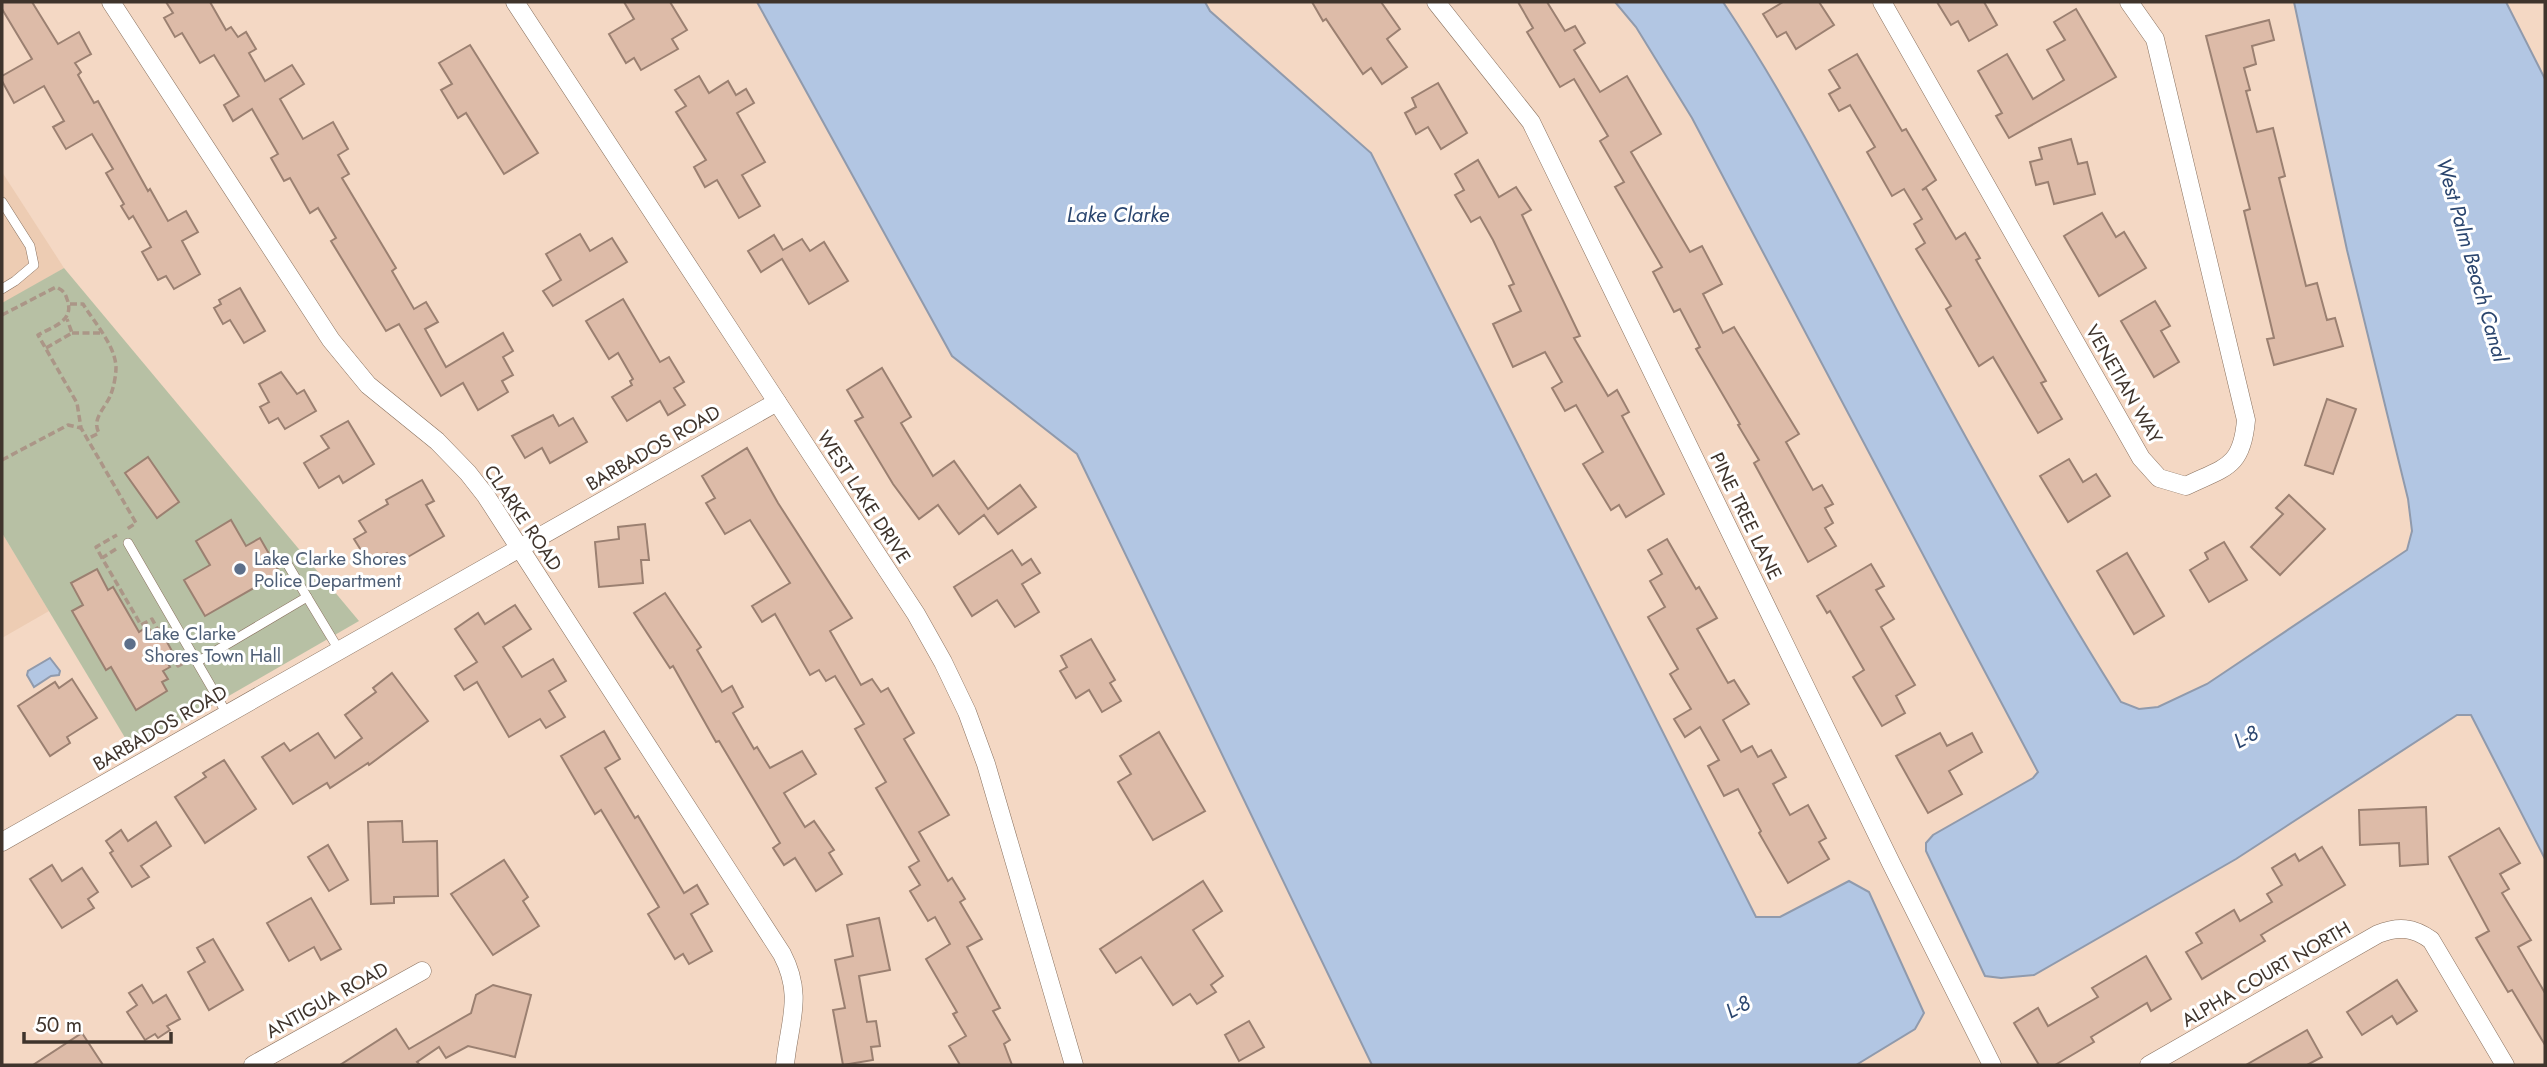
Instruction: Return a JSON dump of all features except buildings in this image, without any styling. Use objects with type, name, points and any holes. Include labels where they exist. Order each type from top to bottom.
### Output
[{"type":"street","name":"CLARKE ROAD","points":[[111,2],[331,340],[368,385],[437,441],[486,496],[789,966],[795,995],[785,1065]]},
{"type":"street","name":"WEST LAKE DRIVE","points":[[515,2],[915,614],[943,662],[967,712],[986,764],[1074,1065]]},
{"type":"street","name":"PINE TREE LANE","points":[[1436,2],[1531,122],[1992,1065]]},
{"type":"street","name":"VENETIAN WAY","points":[[1882,2],[2141,458],[2159,478],[2186,486],[2230,464],[2243,446],[2246,420],[2155,40],[2129,2]]},
{"type":"street","name":"BARBADOS ROAD","points":[[2,842],[777,402]]},
{"type":"street","name":"ALPHA COURT NORTH","points":[[2149,1065],[2378,934],[2406,928],[2420,932],[2431,940],[2505,1065]]},
{"type":"street","name":"ANTIGUA ROAD","points":[[253,1065],[422,971]]},
{"type":"lane","points":[[2,202],[30,246],[34,265],[2,289]]},
{"type":"lane","points":[[128,542],[227,714]]},
{"type":"lane","points":[[285,559],[339,650]]},
{"type":"lane","points":[[197,662],[307,597]]},
{"type":"path","points":[[2,315],[56,287],[62,290],[70,312],[66,319],[38,335],[77,403],[81,428],[136,523],[96,547],[141,625],[152,619],[158,630],[174,621]]},
{"type":"path","points":[[69,304],[83,304],[107,342],[116,366],[111,394],[96,419],[95,426],[99,433],[87,439]]},
{"type":"path","points":[[66,319],[72,333]]},
{"type":"path","points":[[46,348],[72,333],[101,333]]},
{"type":"path","points":[[2,460],[68,425],[81,428]]},
{"type":"path","points":[[102,558],[128,542]]},
{"type":"path","points":[[172,655],[178,666]]},
{"type":"shaded area","points":[[2,172],[64,268],[2,304]]},
{"type":"shaded area","points":[[2,533],[49,611],[2,638]]},
{"type":"green space","points":[[64,268],[359,621],[133,751],[2,533],[2,303]]},
{"type":"water","name":"Lake Clarke","points":[[757,2],[1205,2],[1210,11],[1371,153],[1756,917],[1780,917],[1849,881],[1869,892],[1924,1013],[1915,1029],[1856,1065],[1372,1065],[1077,454],[952,356]]},
{"type":"water","points":[[1615,2],[1723,2],[1794,117],[1953,414],[2063,607],[2121,702],[2139,709],[2158,707],[2207,684],[2407,550],[2412,531],[2408,499],[2347,250],[2294,2],[2506,2],[2545,79],[2545,859],[2471,715],[2457,715],[2236,859],[2034,975],[2001,978],[1985,976],[1926,851],[1926,843],[1933,835],[2033,778],[2038,772],[1692,118],[1636,27]]},
{"type":"water","points":[[50,658],[60,671],[59,675],[51,676],[34,687],[27,675],[28,671]]},
{"type":"place","name":"Lake Clarke Shores Police Department","points":[[240,569]]},
{"type":"place","name":"Lake Clarke Shores Town Hall","points":[[130,644]]},
{"type":"water label","name":"West Palm Beach Canal","points":[[2472,260]]},
{"type":"water label","name":"L-8","points":[[2246,737]]},
{"type":"water label","name":"L-8","points":[[1738,1007]]}]
